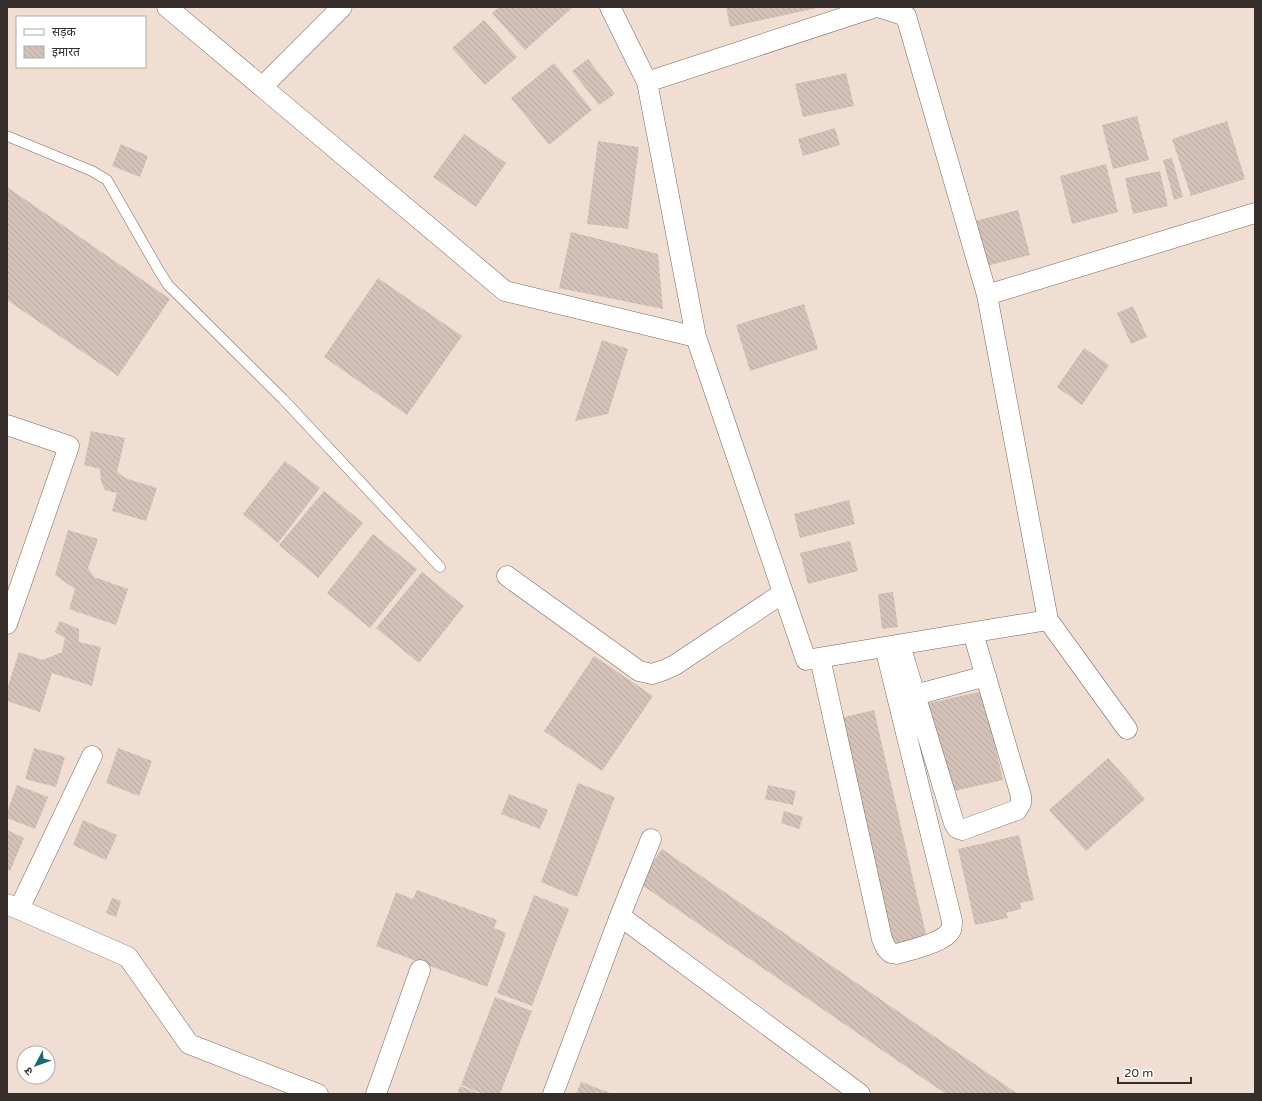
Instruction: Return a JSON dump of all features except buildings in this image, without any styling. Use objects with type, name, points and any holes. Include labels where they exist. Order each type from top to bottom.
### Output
[{"type":"street","points":[[168,7],[505,291],[696,337]]},
{"type":"street","points":[[262,86],[342,7]]},
{"type":"street","points":[[610,7],[647,82],[696,337],[806,660],[1048,620]]},
{"type":"street","points":[[647,82],[877,7],[906,16],[987,295],[1048,620],[1127,729]]},
{"type":"street","points":[[987,295],[1255,213]]},
{"type":"street","points":[[7,425],[69,446],[7,624]]},
{"type":"street","points":[[507,576],[639,671],[652,674],[675,664],[783,593]]},
{"type":"street","points":[[892,646],[915,695],[954,823],[957,828],[962,830],[1017,810],[1021,803],[1021,796],[973,633]]},
{"type":"street","points":[[820,658],[882,939],[886,948],[891,953],[897,954],[937,941],[947,935],[952,929],[952,921],[892,646]]},
{"type":"street","points":[[915,695],[986,676]]},
{"type":"street","points":[[92,756],[13,906],[128,957],[189,1044],[318,1094]]},
{"type":"street","points":[[553,1094],[620,916],[651,839]]},
{"type":"street","points":[[620,916],[860,1094]]},
{"type":"street","points":[[376,1094],[420,970]]},
{"type":"lane","points":[[7,136],[92,171],[107,180],[168,285],[283,399],[440,567]]}]
